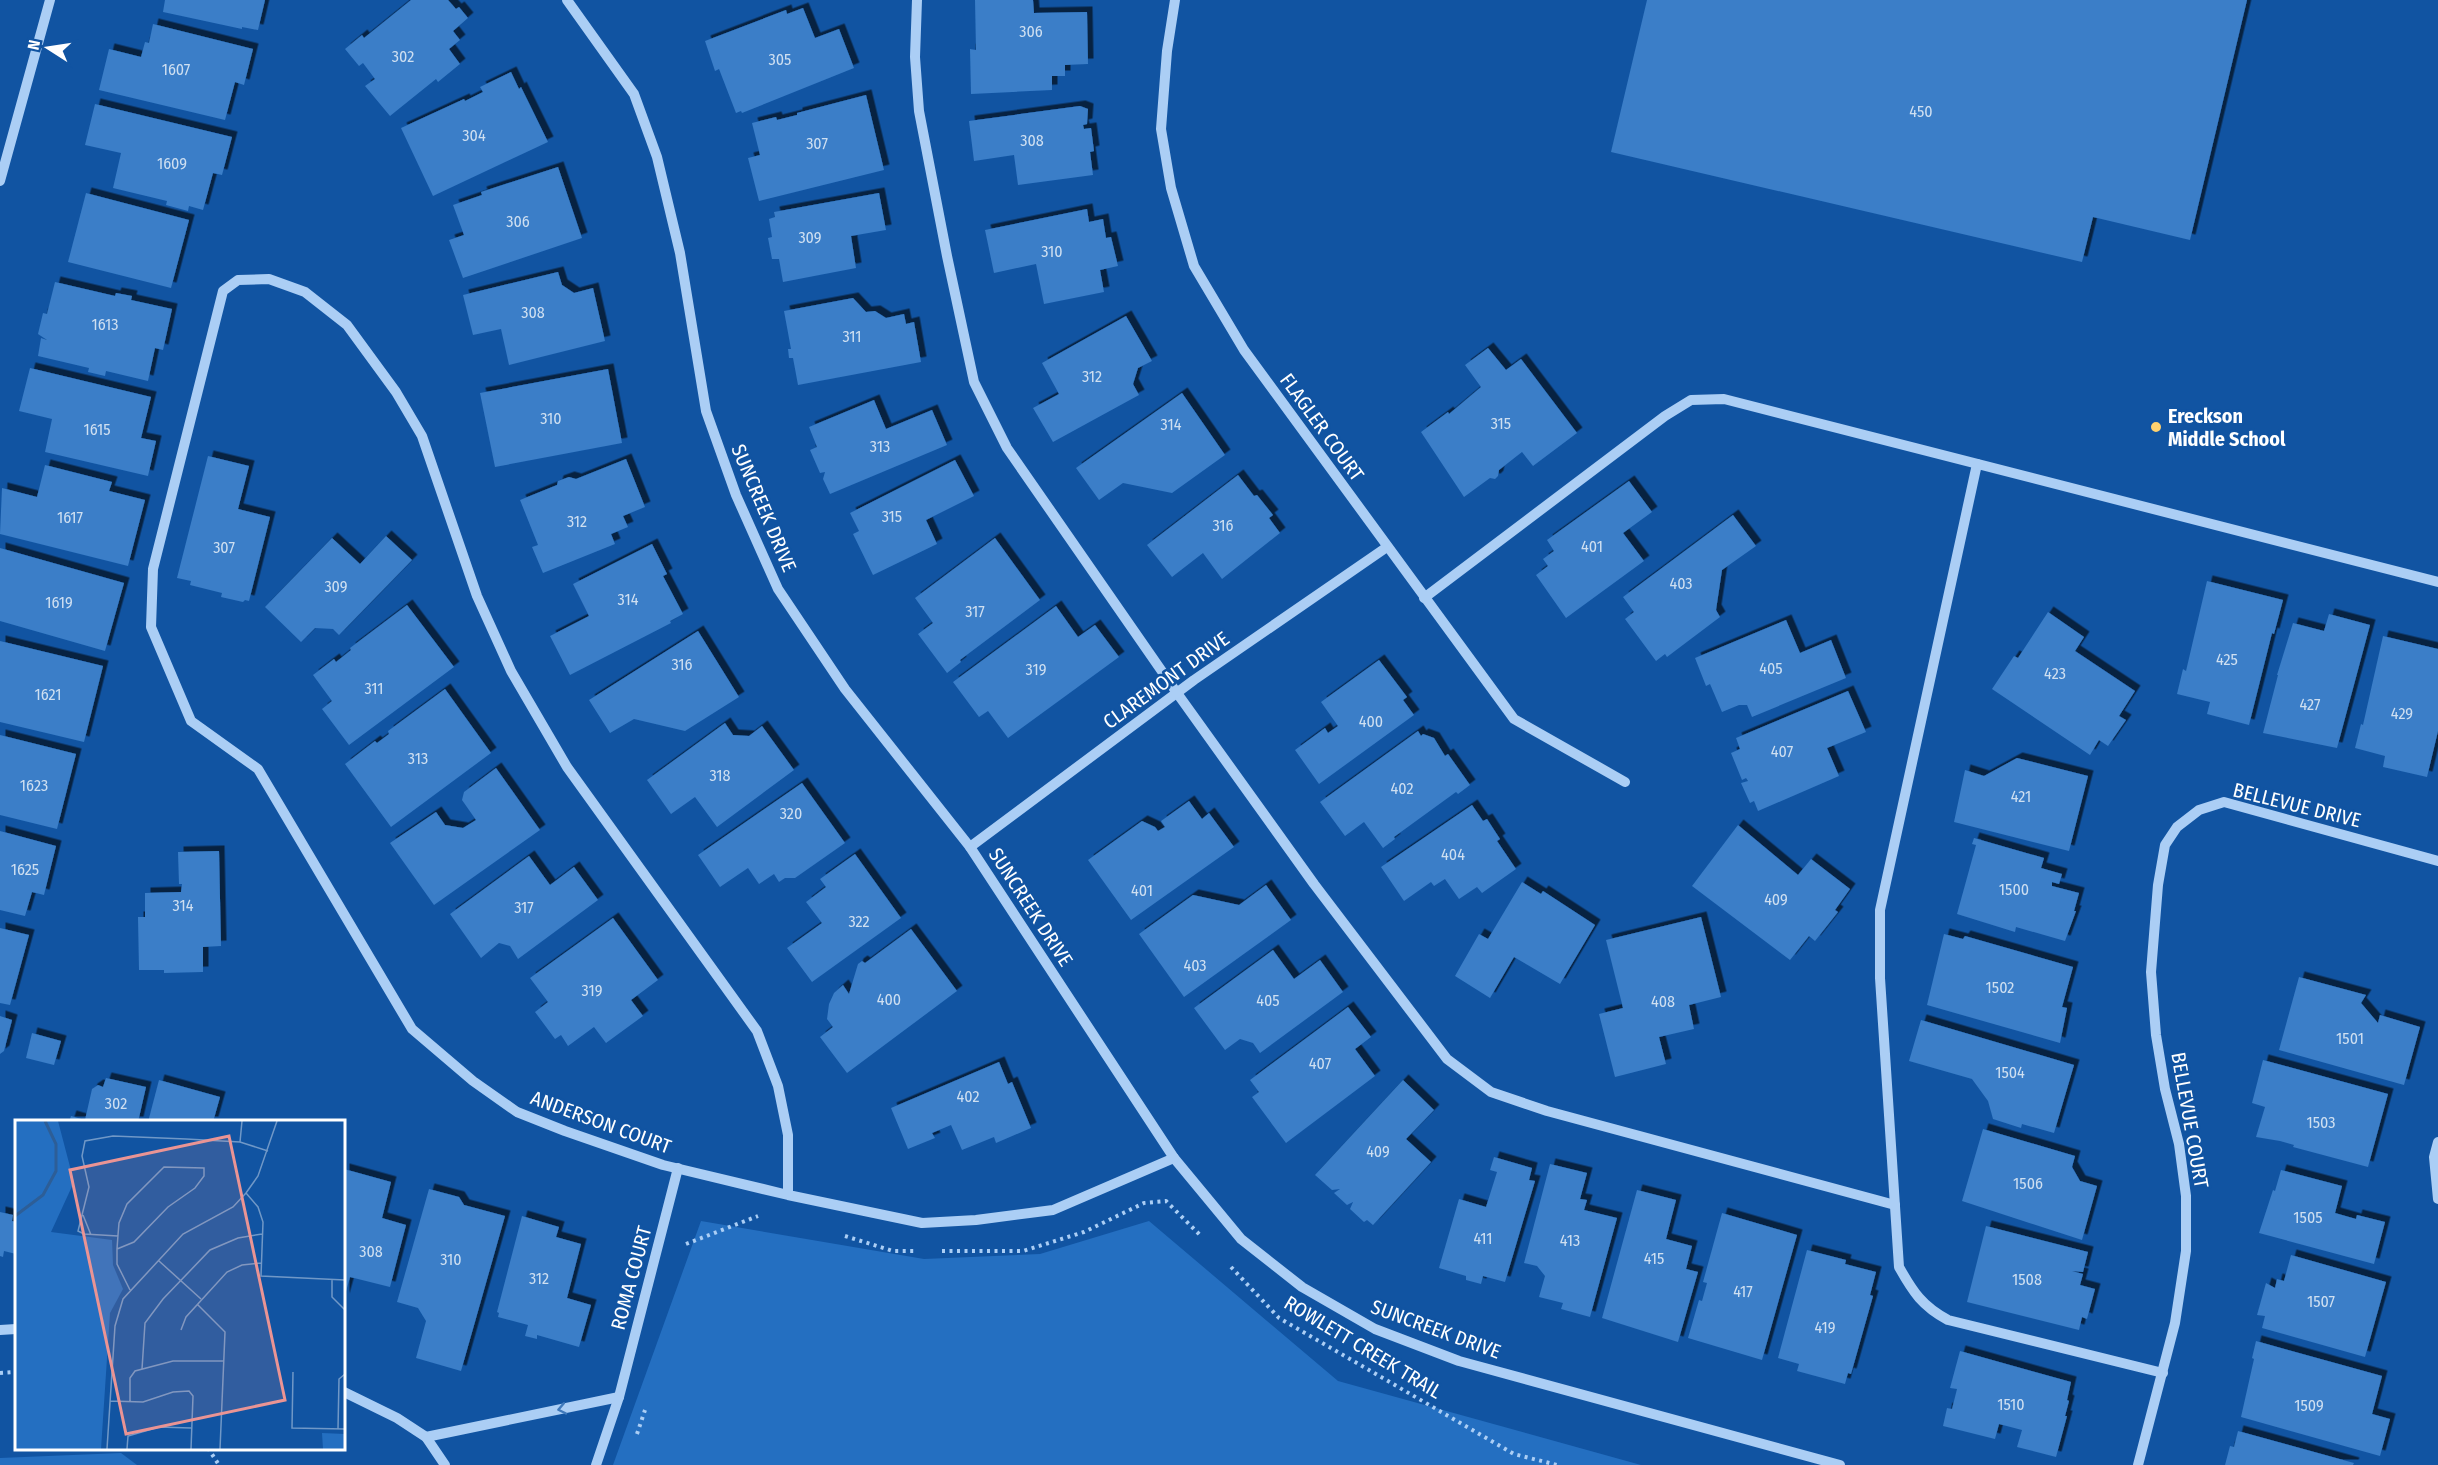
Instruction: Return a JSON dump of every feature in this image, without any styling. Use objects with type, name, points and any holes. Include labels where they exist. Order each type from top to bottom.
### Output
[{"type":"street","points":[[0,181],[50,0]]},
{"type":"street","name":"SUNCREEK DRIVE","points":[[567,0],[634,94],[657,157],[680,253],[706,411],[736,495],[778,589],[845,688],[970,847],[1174,1158],[1241,1239],[1302,1287],[1376,1329],[1459,1361],[1840,1465]]},
{"type":"street","points":[[917,0],[915,57],[919,111],[974,382],[1006,448],[1314,884],[1447,1059],[1491,1092],[1547,1112],[1895,1205]]},
{"type":"street","name":"FLAGLER COURT","points":[[1175,0],[1167,51],[1161,129],[1171,188],[1194,266],[1244,350],[1514,719],[1625,782]]},
{"type":"street","name":"ANDERSON COURT","points":[[788,1195],[788,1135],[778,1086],[757,1031],[567,767],[511,671],[477,596],[422,436],[396,392],[347,325],[305,292],[269,279],[238,280],[223,291],[153,569],[151,627],[191,721],[258,769],[412,1029],[473,1081],[517,1112],[576,1135],[678,1168],[788,1195],[922,1223],[976,1220],[1053,1210],[1174,1158]]},
{"type":"street","points":[[1424,598],[1665,416],[1691,400],[1724,399],[2438,582]]},
{"type":"street","points":[[1977,464],[1881,910],[1880,978],[1899,1267],[1916,1296],[1935,1313],[1948,1320],[2163,1373]]},
{"type":"street","name":"CLAREMONT DRIVE","points":[[970,847],[1177,693],[1387,547]]},
{"type":"street","name":"BELLEVUE DRIVE","points":[[2158,885],[2165,845],[2177,826],[2199,810],[2224,802],[2438,861]]},
{"type":"street","name":"BELLEVUE COURT","points":[[2138,1465],[2175,1323],[2186,1251],[2186,1207],[2179,1144],[2165,1089],[2156,1035],[2151,972],[2158,885]]},
{"type":"street","points":[[2438,1142],[2434,1157],[2438,1199]]},
{"type":"street","name":"ROMA COURT","points":[[596,1465],[619,1396],[678,1168]]},
{"type":"street","points":[[0,1330],[15,1329]]},
{"type":"street","points":[[345,1392],[397,1418],[426,1437],[445,1465]]},
{"type":"street","points":[[426,1437],[619,1396]]},
{"type":"path","points":[[940,1251],[1023,1251],[1084,1232],[1144,1203],[1166,1201],[1205,1240]]},
{"type":"path","points":[[678,1247],[766,1213]]},
{"type":"path","points":[[840,1235],[893,1251],[917,1251]]},
{"type":"path","name":"ROWLETT CREEK TRAIL","points":[[1230,1266],[1279,1318],[1514,1454],[1557,1465]]},
{"type":"path","points":[[0,1373],[15,1372]]},
{"type":"path","points":[[635,1438],[645,1409]]},
{"type":"path","points":[[209,1450],[219,1465]]},
{"type":"shaded area","points":[[701,1221],[924,1259],[1040,1254],[1149,1221],[1338,1381],[1641,1465],[613,1465]]},
{"type":"shaded area","points":[[121,1453],[137,1465],[0,1465],[0,1458]]},
{"type":"building","points":[[165,0],[265,0],[258,30],[242,27],[242,29],[163,12]]},
{"type":"building","points":[[411,0],[448,0],[456,9],[459,7],[468,18],[453,31],[460,40],[449,49],[460,64],[438,82],[436,79],[390,116],[365,86],[375,79],[363,63],[359,66],[345,49],[362,35],[364,38]]},
{"type":"building","points":[[975,0],[1033,0],[1034,13],[1087,12],[1088,64],[1065,65],[1065,76],[1052,76],[1052,90],[971,94],[970,49],[976,50]]},
{"type":"building","points":[[1647,0],[2247,0],[2190,240],[2093,217],[2082,262],[1611,152]]},
{"type":"building","points":[[803,8],[815,38],[839,29],[854,68],[742,113],[741,111],[736,113],[719,69],[715,71],[705,41],[786,10],[787,14]]},
{"type":"building","points":[[153,24],[253,49],[244,85],[235,82],[225,120],[99,90],[109,49],[141,57],[145,42],[149,43]]},
{"type":"building","points":[[511,72],[519,89],[521,87],[548,142],[433,196],[401,128],[483,92],[480,87]]},
{"type":"building","points":[[866,95],[884,170],[759,201],[748,158],[760,155],[752,123],[776,117],[777,120]]},
{"type":"building","points":[[95,104],[232,137],[222,175],[213,173],[203,210],[189,206],[188,211],[166,205],[167,201],[113,188],[121,153],[85,145]]},
{"type":"building","points":[[1080,106],[1088,109],[1087,124],[1083,125],[1084,129],[1091,128],[1094,151],[1090,152],[1093,175],[1018,185],[1014,155],[974,161],[969,121]]},
{"type":"building","points":[[558,167],[582,238],[463,278],[449,240],[464,235],[453,205],[482,195],[481,192]]},
{"type":"building","points":[[86,193],[189,220],[171,288],[68,262]]},
{"type":"building","points":[[879,193],[886,230],[851,236],[856,268],[783,282],[779,259],[772,259],[768,238],[772,237],[769,219],[775,217],[774,212]]},
{"type":"building","points":[[1087,209],[1089,222],[1103,219],[1106,238],[1111,237],[1118,266],[1100,270],[1104,292],[1044,304],[1036,264],[994,273],[985,230]]},
{"type":"building","points":[[558,272],[562,285],[574,293],[593,288],[605,341],[509,365],[501,329],[473,335],[463,295]]},
{"type":"building","points":[[55,282],[115,296],[116,293],[132,296],[131,300],[172,309],[163,350],[155,348],[148,381],[106,371],[105,376],[88,372],[89,368],[38,356],[41,338],[47,340],[38,334],[43,313],[47,314]]},
{"type":"building","points":[[853,298],[866,312],[875,311],[886,318],[904,314],[906,324],[914,322],[921,362],[798,385],[793,358],[789,358],[788,349],[791,349],[784,311]]},
{"type":"building","points":[[1126,316],[1152,361],[1138,368],[1133,384],[1139,395],[1053,442],[1033,408],[1059,394],[1042,363]]},
{"type":"building","points":[[1488,348],[1506,370],[1521,359],[1577,433],[1533,466],[1522,452],[1499,470],[1495,479],[1490,478],[1464,497],[1421,432],[1448,412],[1449,414],[1481,387],[1465,365]]},
{"type":"building","points":[[30,368],[151,397],[141,438],[156,441],[148,476],[45,452],[52,419],[19,411]]},
{"type":"building","points":[[608,369],[622,443],[495,467],[480,393]]},
{"type":"building","points":[[1182,393],[1225,455],[1172,493],[1123,483],[1099,500],[1076,468]]},
{"type":"building","points":[[874,400],[886,429],[932,410],[947,445],[830,494],[823,479],[825,472],[820,473],[810,450],[817,447],[809,427]]},
{"type":"building","points":[[208,456],[249,466],[238,509],[270,517],[249,601],[243,602],[221,597],[222,593],[190,585],[191,581],[177,578]]},
{"type":"building","points":[[626,459],[645,507],[623,516],[628,527],[611,534],[615,544],[543,573],[532,547],[538,545],[520,500],[557,485],[558,481],[569,477],[576,479]]},
{"type":"building","points":[[955,460],[974,496],[926,520],[937,544],[873,575],[853,534],[859,531],[850,513]]},
{"type":"building","points":[[45,465],[112,482],[109,491],[145,500],[128,566],[0,534],[2,488],[37,497]]},
{"type":"building","points":[[1238,475],[1273,515],[1269,518],[1280,533],[1222,579],[1203,553],[1172,577],[1147,545]]},
{"type":"building","points":[[1629,481],[1652,512],[1623,533],[1644,561],[1566,618],[1536,575],[1548,566],[1543,559],[1554,551],[1547,540]]},
{"type":"building","points":[[1733,515],[1756,546],[1722,570],[1716,610],[1720,617],[1667,657],[1665,654],[1656,661],[1625,619],[1634,612],[1623,597]]},
{"type":"building","points":[[386,536],[412,560],[339,635],[333,629],[315,628],[301,642],[265,607],[332,538],[360,564]]},
{"type":"building","points":[[995,538],[1040,600],[960,660],[961,662],[947,673],[918,634],[933,623],[915,598]]},
{"type":"building","points":[[652,544],[667,574],[663,576],[683,614],[670,621],[671,623],[570,675],[550,636],[589,616],[573,584]]},
{"type":"building","points":[[0,548],[124,583],[105,651],[0,621]]},
{"type":"building","points":[[2207,581],[2283,600],[2274,634],[2272,633],[2249,725],[2207,714],[2210,702],[2177,694],[2183,669],[2186,671]]},
{"type":"building","points":[[407,605],[454,667],[349,745],[322,709],[332,701],[313,675],[334,659],[336,662],[351,650],[350,648]]},
{"type":"building","points":[[1056,606],[1078,637],[1095,625],[1119,657],[1008,738],[988,711],[979,717],[953,682]]},
{"type":"building","points":[[2048,612],[2084,637],[2075,651],[2135,691],[2119,716],[2126,720],[2108,746],[2099,740],[2090,755],[1992,689],[2014,656],[2018,658]]},
{"type":"building","points":[[2329,614],[2370,625],[2337,748],[2263,733],[2293,623],[2324,631]]},
{"type":"building","points":[[1786,620],[1800,653],[1831,640],[1846,678],[1752,717],[1747,705],[1739,705],[1722,712],[1710,684],[1706,686],[1695,658]]},
{"type":"building","points":[[698,631],[739,697],[685,731],[634,719],[610,733],[589,700]]},
{"type":"building","points":[[2383,636],[2438,649],[2438,731],[2427,777],[2383,767],[2385,756],[2355,748],[2361,724],[2363,725]]},
{"type":"building","points":[[0,641],[103,666],[84,742],[0,722]]},
{"type":"building","points":[[1379,660],[1407,697],[1403,700],[1414,715],[1319,784],[1295,750],[1325,728],[1328,733],[1338,726],[1321,702]]},
{"type":"building","points":[[445,689],[491,753],[391,827],[345,764],[375,741],[377,743],[389,734],[388,731]]},
{"type":"building","points":[[1848,691],[1866,732],[1827,748],[1839,776],[1758,811],[1754,801],[1750,803],[1741,783],[1748,781],[1746,778],[1742,780],[1731,753],[1740,749],[1736,738]]},
{"type":"building","points":[[725,723],[733,735],[749,736],[762,726],[794,770],[717,827],[695,797],[671,814],[647,780]]},
{"type":"building","points":[[1418,731],[1421,736],[1423,734],[1434,738],[1445,756],[1448,754],[1470,785],[1458,794],[1456,792],[1394,837],[1395,839],[1383,848],[1364,822],[1345,836],[1320,802]]},
{"type":"building","points":[[0,735],[76,754],[57,829],[0,815]]},
{"type":"building","points":[[2017,758],[2088,776],[2069,851],[1954,822],[1965,770],[1984,776]]},
{"type":"building","points":[[496,768],[540,830],[434,905],[390,843],[436,812],[445,825],[463,828],[476,820],[462,800],[464,792]]},
{"type":"building","points":[[802,783],[845,843],[795,878],[785,878],[779,882],[774,874],[759,884],[748,868],[720,887],[698,855]]},
{"type":"building","points":[[1189,801],[1202,819],[1209,813],[1234,847],[1131,920],[1088,860],[1142,821],[1155,827],[1158,831],[1165,827],[1161,821]]},
{"type":"building","points":[[1472,805],[1483,821],[1487,819],[1500,839],[1497,841],[1516,869],[1482,893],[1477,887],[1459,899],[1445,879],[1434,886],[1431,882],[1404,901],[1381,867]]},
{"type":"building","points":[[1738,825],[1798,875],[1811,859],[1850,889],[1835,910],[1838,912],[1815,941],[1809,936],[1790,960],[1692,886]]},
{"type":"building","points":[[0,831],[56,846],[44,895],[32,892],[25,916],[0,910]]},
{"type":"building","points":[[1974,838],[2044,858],[2041,868],[2062,874],[2059,884],[2052,882],[2052,886],[2079,893],[2074,911],[2076,911],[2065,941],[2016,927],[2015,932],[1957,914],[1976,845],[1972,844]]},
{"type":"building","points":[[219,851],[221,946],[203,947],[203,972],[164,973],[164,970],[139,970],[138,917],[145,917],[145,893],[181,892],[178,852]]},
{"type":"building","points":[[855,854],[901,918],[812,982],[787,948],[822,923],[806,902],[826,887],[820,879]]},
{"type":"building","points":[[529,856],[550,885],[574,867],[598,900],[518,959],[510,946],[499,943],[481,958],[450,914]]},
{"type":"building","points":[[1522,882],[1541,894],[1543,891],[1595,925],[1560,984],[1514,957],[1490,998],[1455,976],[1479,934],[1488,939]]},
{"type":"building","points":[[1266,885],[1291,920],[1184,997],[1139,934],[1193,895],[1239,905]]},
{"type":"building","points":[[1701,917],[1721,997],[1689,1005],[1694,1029],[1659,1037],[1666,1064],[1615,1077],[1599,1014],[1623,1008],[1606,940]]},
{"type":"building","points":[[613,918],[658,980],[631,1000],[643,1016],[606,1043],[594,1027],[568,1046],[561,1035],[555,1039],[535,1012],[548,1002],[530,978]]},
{"type":"building","points":[[0,928],[29,935],[10,1005],[0,1003]]},
{"type":"building","points":[[911,929],[957,991],[847,1073],[820,1037],[833,1027],[827,1019],[829,1004],[834,993],[843,985],[849,994],[858,964],[862,961],[865,963]]},
{"type":"building","points":[[1944,934],[1963,939],[1965,936],[2073,967],[2062,1007],[2067,1008],[2060,1043],[1927,1005]]},
{"type":"building","points":[[1273,950],[1294,979],[1320,960],[1343,992],[1260,1053],[1253,1043],[1240,1039],[1225,1050],[1194,1008]]},
{"type":"building","points":[[2299,977],[2366,995],[2361,1003],[2378,1023],[2380,1015],[2420,1027],[2404,1085],[2279,1050]]},
{"type":"building","points":[[1348,1007],[1371,1037],[1355,1049],[1375,1076],[1286,1143],[1252,1097],[1259,1092],[1250,1080]]},
{"type":"building","points":[[0,1016],[12,1020],[4,1051],[0,1054]]},
{"type":"building","points":[[1921,1020],[2074,1065],[2054,1133],[2022,1124],[2021,1128],[1993,1119],[1988,1101],[1972,1079],[1909,1061]]},
{"type":"building","points":[[32,1033],[61,1041],[54,1065],[26,1058]]},
{"type":"building","points":[[2263,1060],[2388,1094],[2368,1167],[2293,1147],[2294,1145],[2280,1141],[2256,1137],[2265,1107],[2252,1103]]},
{"type":"building","points":[[999,1062],[1008,1084],[1012,1082],[1031,1128],[996,1143],[994,1137],[962,1150],[951,1125],[932,1133],[935,1138],[908,1149],[891,1108]]},
{"type":"building","points":[[106,1078],[146,1087],[138,1120],[85,1120],[92,1089],[98,1085],[103,1087]]},
{"type":"building","points":[[159,1080],[220,1097],[214,1120],[149,1120]]},
{"type":"building","points":[[1403,1080],[1434,1110],[1406,1139],[1431,1162],[1373,1225],[1367,1220],[1364,1222],[1350,1209],[1353,1202],[1347,1205],[1334,1193],[1340,1189],[1332,1190],[1315,1175]]},
{"type":"building","points":[[71,1116],[85,1120],[70,1120]]},
{"type":"building","points":[[1983,1129],[2075,1156],[2072,1167],[2080,1181],[2097,1186],[2082,1240],[1962,1201]]},
{"type":"building","points":[[1494,1157],[1532,1168],[1529,1180],[1535,1181],[1505,1282],[1483,1276],[1481,1284],[1466,1280],[1466,1276],[1439,1268],[1459,1199],[1486,1207],[1497,1172],[1490,1170]]},
{"type":"building","points":[[1550,1164],[1587,1173],[1580,1199],[1587,1200],[1584,1210],[1617,1218],[1590,1317],[1561,1309],[1563,1303],[1539,1297],[1545,1276],[1537,1266],[1524,1263]]},
{"type":"building","points":[[345,1169],[391,1182],[382,1218],[406,1225],[390,1287],[350,1277],[345,1295]]},
{"type":"building","points":[[2281,1170],[2342,1186],[2335,1213],[2356,1219],[2357,1215],[2385,1222],[2374,1264],[2259,1233]]},
{"type":"building","points":[[429,1189],[459,1197],[464,1205],[505,1216],[461,1371],[416,1358],[426,1321],[418,1308],[397,1302]]},
{"type":"building","points":[[1637,1190],[1676,1200],[1666,1239],[1692,1246],[1686,1269],[1698,1272],[1678,1342],[1602,1318]]},
{"type":"building","points":[[0,1212],[13,1215],[15,1254],[4,1251],[3,1257],[0,1256]]},
{"type":"building","points":[[1722,1213],[1797,1235],[1762,1360],[1688,1338],[1699,1300],[1702,1301],[1707,1283],[1703,1282]]},
{"type":"building","points":[[522,1216],[559,1227],[556,1237],[581,1244],[567,1298],[591,1305],[579,1347],[537,1335],[537,1339],[525,1336],[528,1325],[498,1317],[497,1312]]},
{"type":"building","points":[[1986,1226],[2088,1252],[2083,1272],[2072,1271],[2083,1274],[2080,1285],[2095,1289],[2087,1319],[2082,1317],[2079,1330],[1967,1302]]},
{"type":"building","points":[[1807,1250],[1846,1260],[1845,1264],[1876,1272],[1870,1295],[1873,1296],[1851,1374],[1848,1373],[1845,1384],[1797,1371],[1799,1364],[1778,1358]]},
{"type":"building","points":[[2291,1255],[2386,1282],[2365,1357],[2262,1328],[2265,1316],[2257,1315],[2266,1283],[2275,1288],[2277,1279],[2284,1281]]},
{"type":"building","points":[[2256,1341],[2382,1376],[2372,1414],[2390,1419],[2380,1456],[2241,1417]]},
{"type":"building","points":[[1960,1351],[2071,1382],[2065,1416],[2067,1416],[2056,1457],[2017,1447],[2022,1430],[1999,1424],[1995,1439],[1943,1426],[1947,1408],[1952,1409],[1957,1389],[1950,1388]]},
{"type":"building","points":[[2238,1431],[2354,1463],[2353,1465],[2225,1465],[2230,1446],[2234,1447]]},
{"type":"place","name":"Ereckson Middle School","points":[[2156,427]]}]
